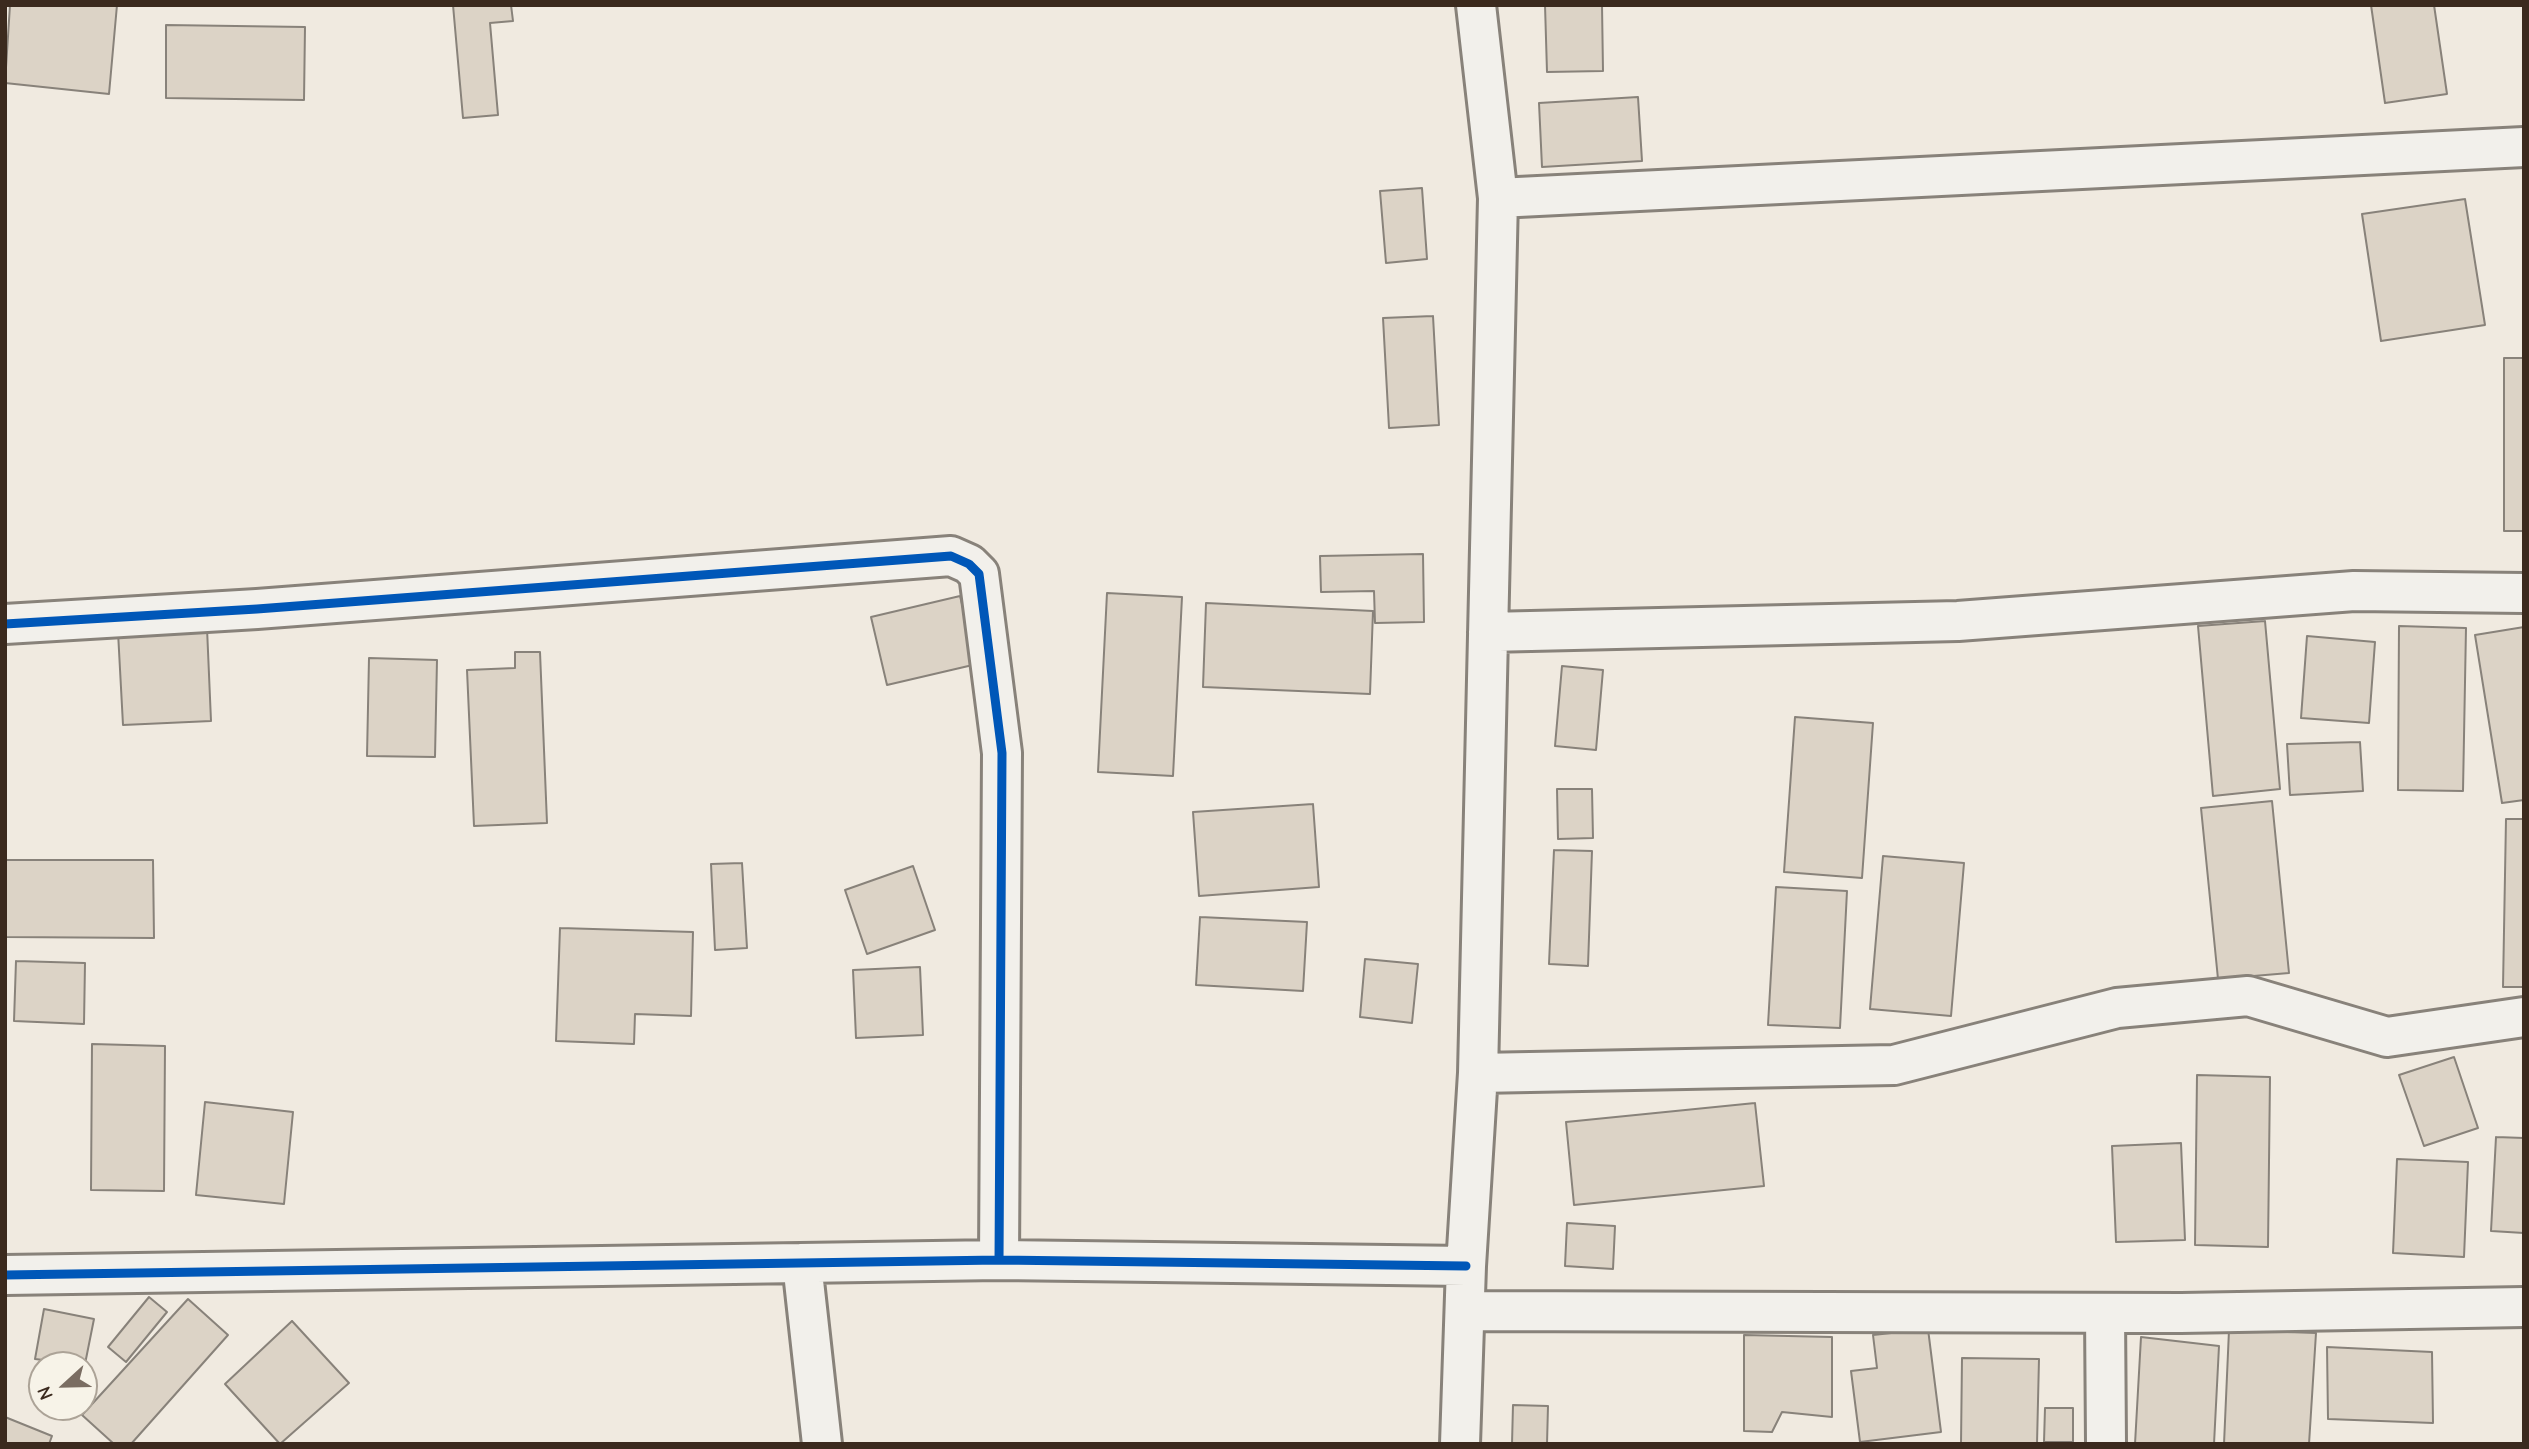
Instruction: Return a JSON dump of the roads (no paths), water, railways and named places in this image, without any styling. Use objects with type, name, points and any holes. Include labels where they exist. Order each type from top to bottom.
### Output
[{"type":"street","points":[[1461,1444],[1466,1266],[1478,1073],[1497,198],[1476,5]]},
{"type":"street","points":[[1497,198],[2524,147]]},
{"type":"street","points":[[5,624],[257,609],[951,556],[968,564],[979,574],[1002,753],[999,1260]]},
{"type":"street","points":[[1488,632],[1958,621],[2354,590],[2524,593]]},
{"type":"street","points":[[1478,1073],[1894,1065],[2117,1008],[2248,996],[2387,1037],[2524,1017]]},
{"type":"street","points":[[5,1275],[999,1260],[1466,1266]]},
{"type":"street","points":[[802,1263],[822,1444]]},
{"type":"street","points":[[1465,1311],[2105,1313],[2524,1307]]},
{"type":"street","points":[[2105,1313],[2106,1444]]}]
